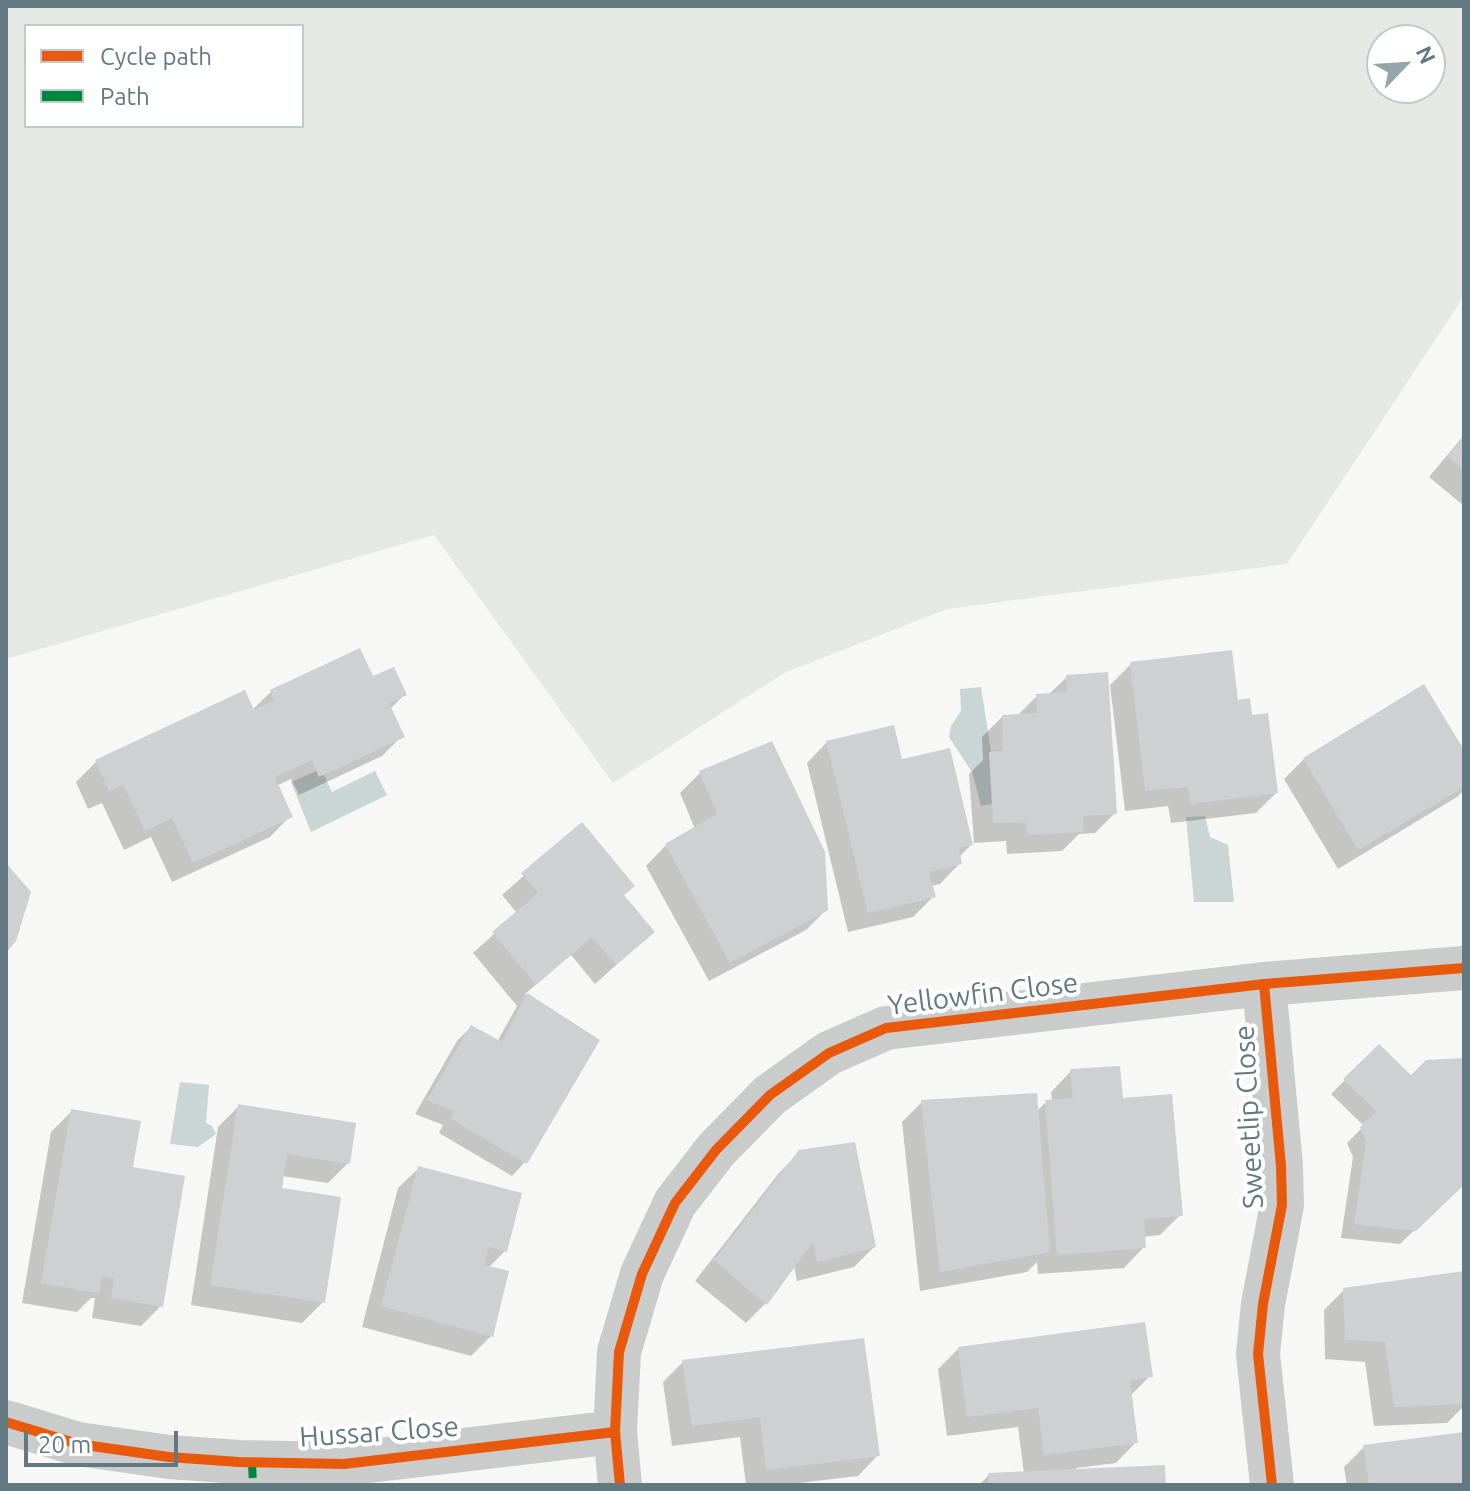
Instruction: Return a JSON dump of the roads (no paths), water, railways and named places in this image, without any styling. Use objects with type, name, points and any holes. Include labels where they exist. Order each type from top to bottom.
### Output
[{"type":"street","name":"Yellowfin Close","points":[[620,1485],[615,1432],[619,1352],[642,1274],[675,1203],[716,1150],[770,1095],[829,1053],[886,1028],[1264,984],[1464,968]]},
{"type":"street","name":"Sweetlip Close","points":[[1264,984],[1282,1205],[1263,1304],[1258,1354],[1272,1485]]},
{"type":"street","name":"Hussar Close","points":[[6,1422],[78,1444],[169,1457],[344,1464],[615,1432]]}]
